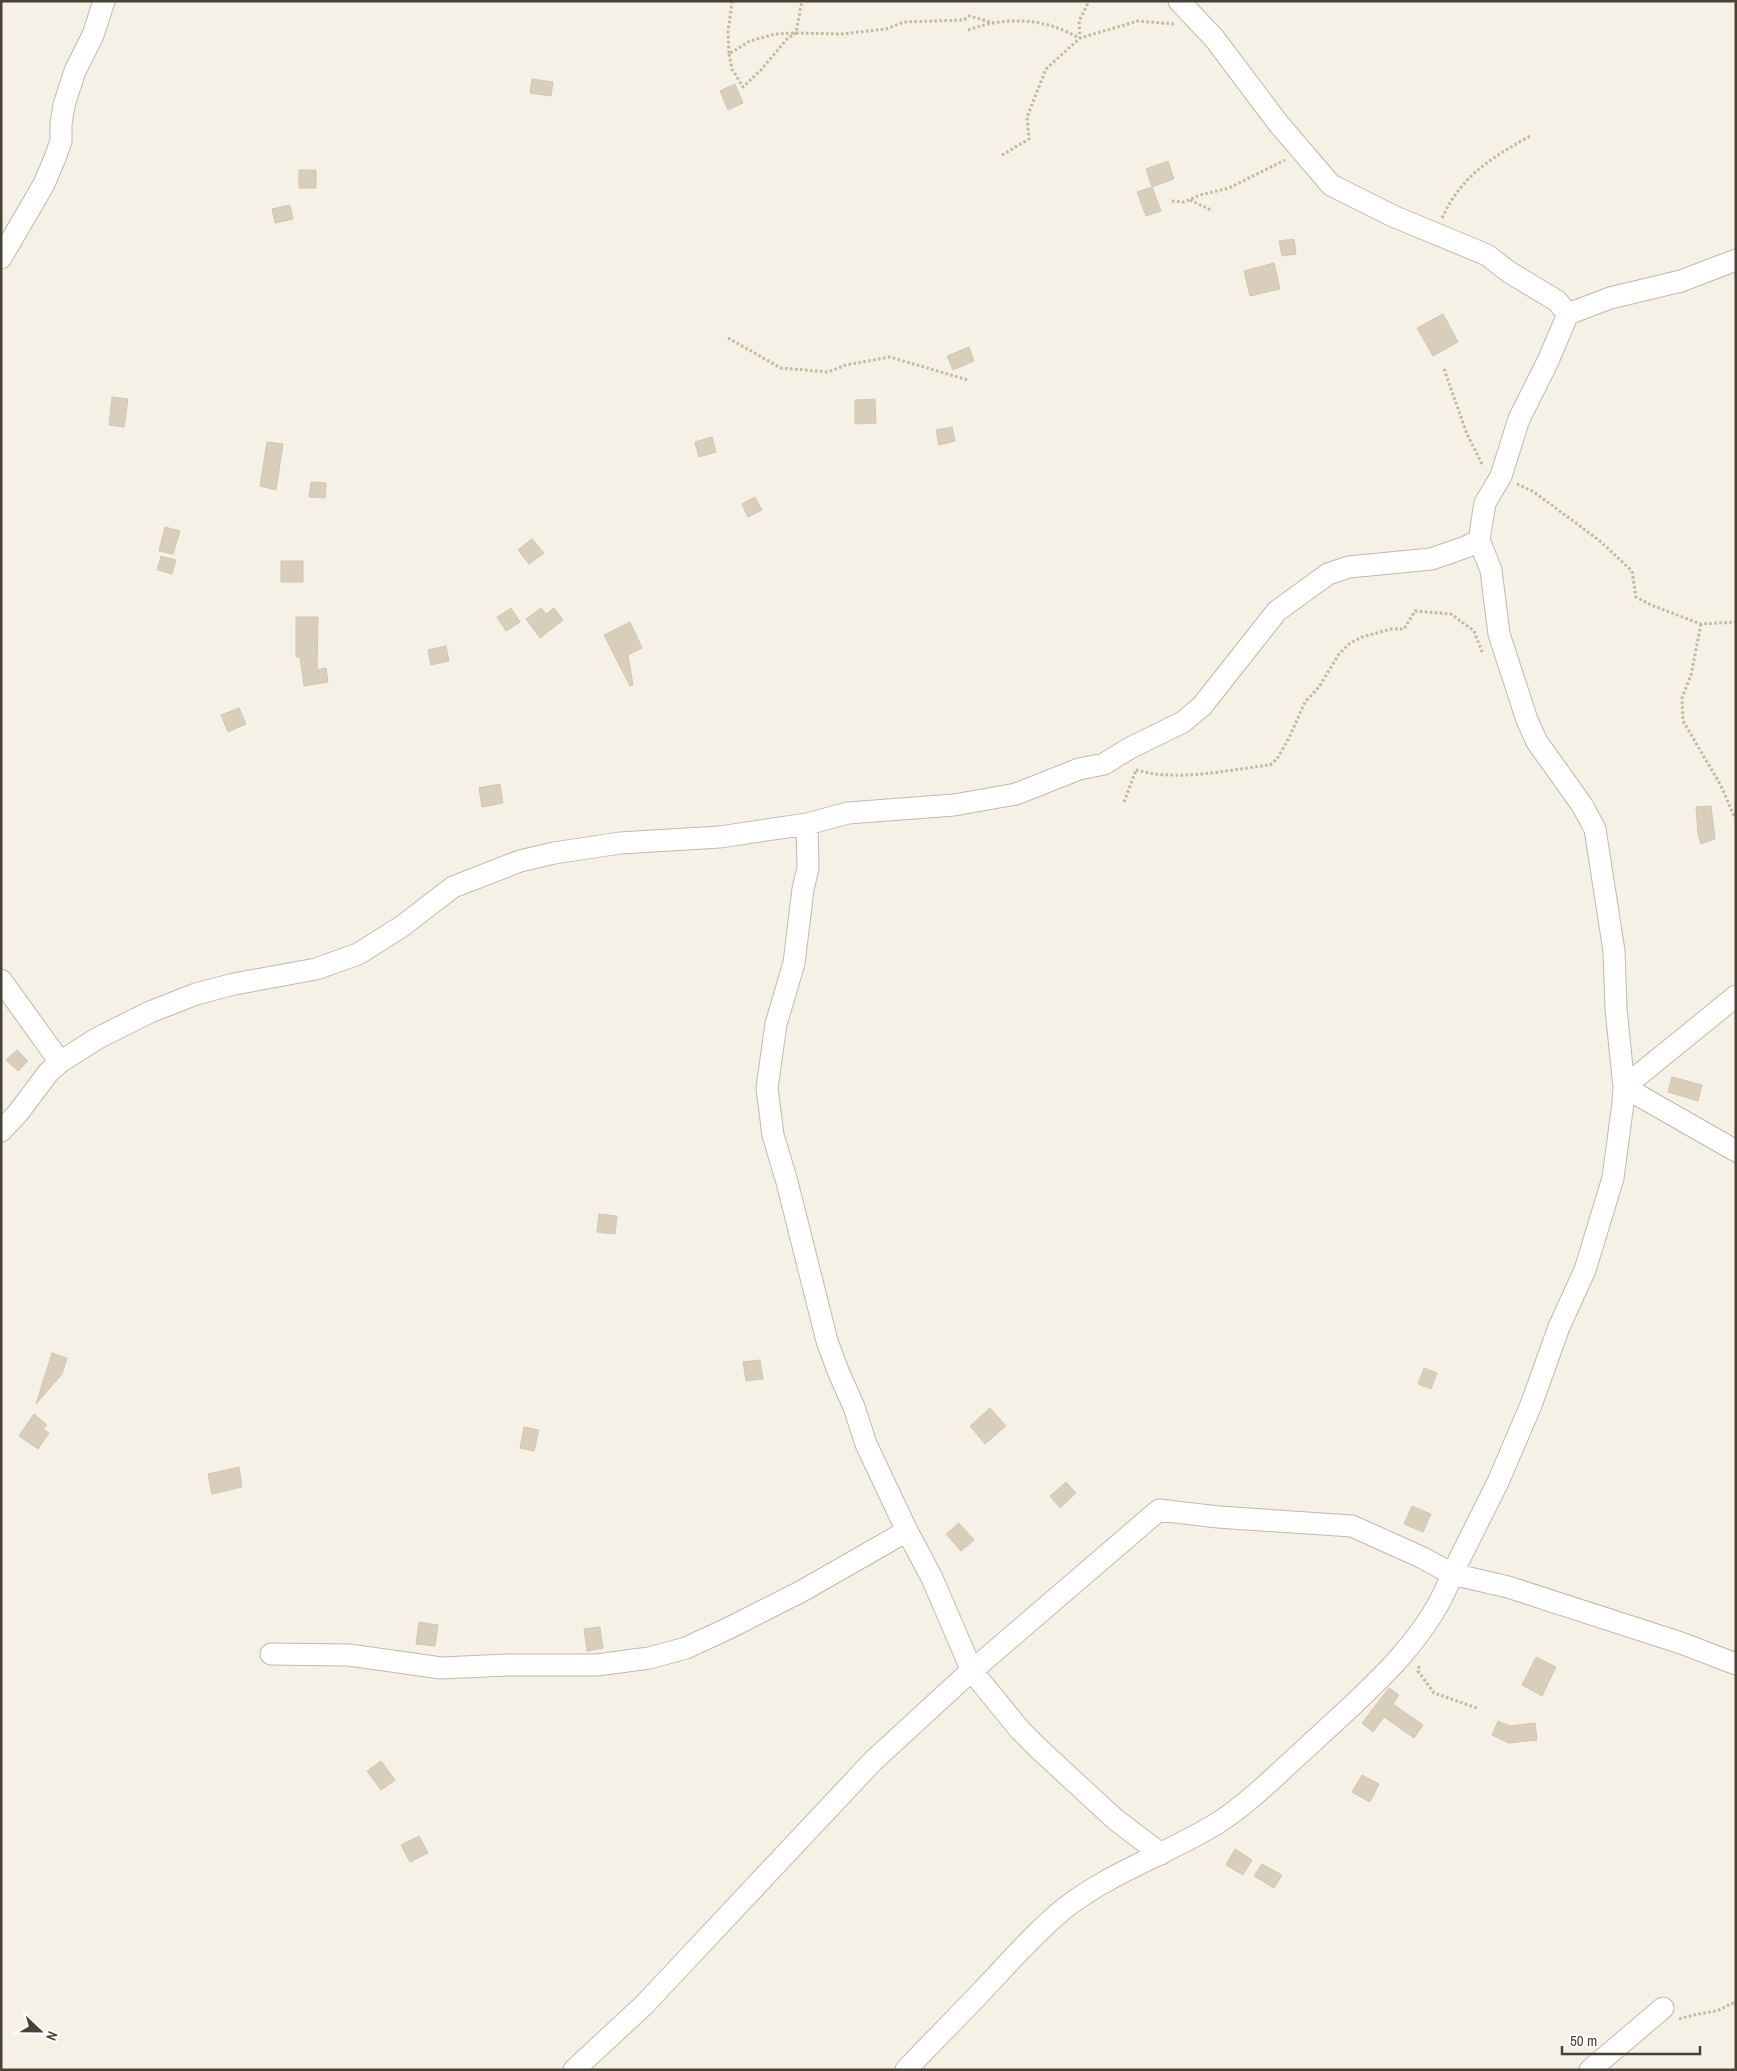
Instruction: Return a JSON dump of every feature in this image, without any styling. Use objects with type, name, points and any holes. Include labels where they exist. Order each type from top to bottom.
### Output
[{"type":"street","points":[[1,258],[44,184],[55,158],[61,141],[64,105],[75,71],[93,35],[104,1]]},
{"type":"street","points":[[1186,8],[1214,38],[1300,151],[1331,185],[1364,203],[1487,255],[1509,272],[1557,302],[1568,314]]},
{"type":"street","points":[[906,2070],[1064,1908],[1110,1878],[1161,1854],[1217,1823],[1250,1799],[1391,1666],[1415,1639],[1430,1617],[1447,1587],[1498,1482],[1531,1405],[1559,1328],[1585,1270],[1613,1178],[1624,1087],[1616,1009],[1614,951],[1595,829],[1582,805],[1537,742],[1499,634],[1491,570],[1479,540],[1485,502],[1498,482],[1519,419],[1548,361],[1568,314],[1610,298],[1681,281],[1736,260]]},
{"type":"street","points":[[1,1131],[18,1114],[48,1073],[60,1062],[98,1038],[150,1012],[196,994],[234,984],[316,968],[358,954],[401,928],[453,887],[520,861],[554,853],[620,843],[720,837],[807,824],[848,814],[954,805],[1016,794],[1079,769],[1104,764],[1130,748],[1183,722],[1202,706],[1276,611],[1328,574],[1348,567],[1431,559],[1466,547],[1479,540]]},
{"type":"street","points":[[807,824],[808,868],[803,889],[794,963],[776,1024],[766,1088],[773,1135],[787,1182],[827,1341],[854,1407],[866,1444],[907,1531],[932,1578],[972,1672],[1020,1730],[1039,1749],[1116,1820],[1161,1854]]},
{"type":"street","points":[[1,980],[60,1062]]},
{"type":"street","points":[[1624,1087],[1736,996]]},
{"type":"street","points":[[1624,1087],[1736,1151]]},
{"type":"street","points":[[574,2070],[644,2005],[873,1761],[921,1715],[1159,1510],[1218,1517],[1352,1526],[1423,1558],[1452,1574],[1508,1586],[1680,1643],[1736,1664]]},
{"type":"street","points":[[271,1654],[349,1655],[441,1668],[507,1665],[597,1665],[649,1658],[686,1648],[729,1628],[802,1591],[907,1531]]},
{"type":"street","points":[[1590,2070],[1664,2008]]},
{"type":"path","points":[[732,1],[728,32],[729,54],[732,69],[743,88],[787,39],[796,33],[802,1]]},
{"type":"path","points":[[1080,38],[1079,21],[1089,1]]},
{"type":"path","points":[[1002,155],[1029,139],[1027,117],[1046,69],[1080,38],[1138,21],[1173,24],[1186,8]]},
{"type":"path","points":[[729,54],[750,41],[775,34],[841,34],[886,29],[904,22],[964,20],[969,16],[994,23]]},
{"type":"path","points":[[968,30],[981,25],[1011,20],[1045,24],[1080,38]]},
{"type":"path","points":[[1434,234],[1449,203],[1465,181],[1492,157],[1530,136]]},
{"type":"path","points":[[1172,201],[1184,202],[1200,195],[1229,188],[1300,151]]},
{"type":"path","points":[[1190,199],[1213,211]]},
{"type":"path","points":[[728,338],[781,368],[828,372],[846,365],[890,357],[968,380]]},
{"type":"path","points":[[1444,369],[1467,434],[1498,482],[1534,492],[1600,541],[1632,571],[1636,597],[1651,605],[1700,624],[1736,622]]},
{"type":"path","points":[[1136,770],[1153,774],[1209,773],[1270,764],[1277,759],[1289,738],[1305,702],[1319,687],[1339,654],[1350,643],[1362,637],[1391,629],[1404,628],[1415,611],[1451,614],[1474,631],[1485,657]]},
{"type":"path","points":[[1700,624],[1691,675],[1682,698],[1683,720],[1720,784],[1736,820]]},
{"type":"path","points":[[1124,802],[1136,770],[1130,748]]},
{"type":"path","points":[[1420,1662],[1418,1671],[1434,1693],[1477,1708]]},
{"type":"path","points":[[1646,2022],[1676,2020],[1718,2010],[1731,2003],[1736,2003]]},
{"type":"building","points":[[532,79],[553,82],[551,96],[530,93]]},
{"type":"building","points":[[735,84],[743,103],[728,110],[720,91]]},
{"type":"building","points":[[1168,161],[1174,179],[1152,187],[1146,169]]},
{"type":"building","points":[[299,170],[316,170],[316,188],[299,188]]},
{"type":"building","points":[[1152,187],[1161,211],[1146,216],[1137,192]]},
{"type":"building","points":[[290,205],[293,219],[275,223],[272,209]]},
{"type":"building","points":[[1294,239],[1296,254],[1282,256],[1279,241]]},
{"type":"building","points":[[1274,263],[1280,289],[1250,296],[1244,271]]},
{"type":"building","points":[[1443,314],[1458,342],[1433,356],[1417,328]]},
{"type":"building","points":[[969,347],[974,361],[953,370],[947,356]]},
{"type":"building","points":[[112,397],[128,399],[124,427],[109,425]]},
{"type":"building","points":[[875,399],[876,423],[855,424],[855,400]]},
{"type":"building","points":[[952,427],[955,441],[939,445],[936,430]]},
{"type":"building","points":[[712,437],[716,452],[699,457],[695,442]]},
{"type":"building","points":[[267,442],[283,444],[276,490],[260,486]]},
{"type":"building","points":[[311,482],[326,483],[325,498],[309,497]]},
{"type":"building","points":[[755,497],[762,510],[748,517],[742,504]]},
{"type":"building","points":[[165,527],[180,531],[173,554],[159,551]]},
{"type":"building","points":[[532,539],[544,553],[529,564],[518,550]]},
{"type":"building","points":[[161,556],[176,560],[172,574],[157,570]]},
{"type":"building","points":[[281,561],[303,561],[303,582],[281,582]]},
{"type":"building","points":[[511,608],[520,622],[506,631],[497,617]]},
{"type":"building","points":[[541,608],[546,614],[554,608],[563,620],[540,638],[526,619]]},
{"type":"building","points":[[296,617],[318,617],[317,670],[326,668],[328,682],[304,686],[300,657],[296,657]]},
{"type":"building","points":[[630,622],[642,648],[628,655],[633,685],[630,686],[604,635]]},
{"type":"building","points":[[446,646],[449,661],[431,665],[428,650]]},
{"type":"building","points":[[239,708],[246,724],[228,732],[221,715]]},
{"type":"building","points":[[500,784],[503,803],[482,807],[479,788]]},
{"type":"building","points":[[1711,806],[1715,839],[1701,844],[1698,834],[1696,807]]},
{"type":"building","points":[[17,1050],[28,1061],[18,1071],[6,1060]]},
{"type":"building","points":[[1672,1077],[1702,1085],[1698,1101],[1668,1092]]},
{"type":"building","points":[[599,1214],[617,1216],[615,1234],[597,1232]]},
{"type":"building","points":[[52,1353],[67,1358],[62,1374],[36,1404]]},
{"type":"building","points":[[760,1360],[763,1379],[746,1381],[743,1362]]},
{"type":"building","points":[[1424,1368],[1437,1373],[1431,1389],[1418,1384]]},
{"type":"building","points":[[990,1408],[1006,1426],[985,1444],[970,1426]]},
{"type":"building","points":[[34,1414],[47,1425],[43,1429],[49,1433],[38,1449],[19,1436]]},
{"type":"building","points":[[524,1427],[539,1430],[534,1451],[520,1448]]},
{"type":"building","points":[[239,1467],[242,1487],[212,1494],[208,1474]]},
{"type":"building","points":[[1066,1482],[1076,1493],[1060,1508],[1050,1496]]},
{"type":"building","points":[[1412,1506],[1431,1514],[1423,1532],[1404,1524]]},
{"type":"building","points":[[959,1523],[974,1540],[961,1551],[946,1534]]},
{"type":"building","points":[[419,1622],[438,1625],[435,1646],[416,1644]]},
{"type":"building","points":[[600,1627],[603,1648],[587,1651],[584,1629]]},
{"type":"building","points":[[1536,1657],[1556,1667],[1542,1696],[1522,1685]]},
{"type":"building","points":[[1389,1688],[1399,1695],[1393,1704],[1423,1725],[1414,1738],[1384,1717],[1373,1732],[1362,1723]]},
{"type":"building","points":[[1498,1721],[1510,1726],[1535,1723],[1537,1740],[1509,1743],[1492,1735]]},
{"type":"building","points":[[381,1761],[395,1780],[381,1790],[367,1771]]},
{"type":"building","points":[[1362,1775],[1379,1784],[1370,1802],[1352,1792]]},
{"type":"building","points":[[419,1836],[428,1853],[410,1862],[401,1845]]},
{"type":"building","points":[[1235,1849],[1252,1860],[1243,1875],[1226,1865]]},
{"type":"building","points":[[1262,1864],[1282,1875],[1274,1888],[1254,1876]]}]
